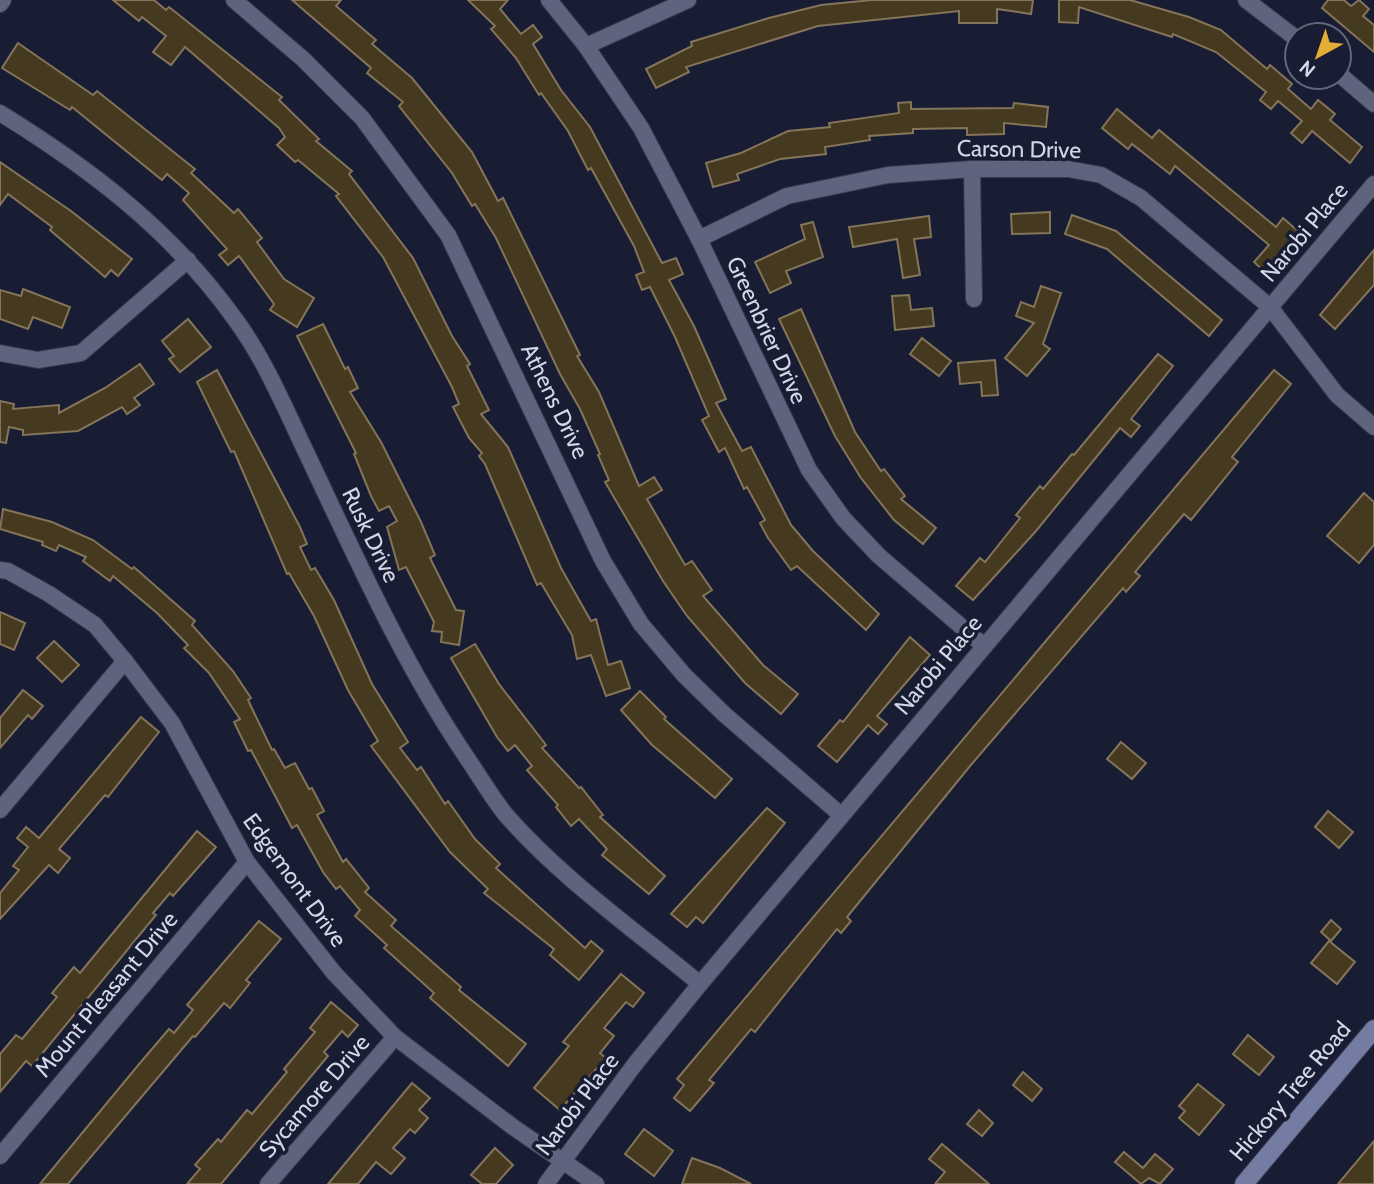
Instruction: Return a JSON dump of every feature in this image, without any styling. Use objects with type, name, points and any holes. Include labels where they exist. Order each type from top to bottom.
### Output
[{"type":"street","points":[[0,5],[3,0]]},
{"type":"street","name":"Athens Drive","points":[[234,0],[303,60],[362,118],[448,235],[603,561],[641,624],[723,714],[841,815]]},
{"type":"street","name":"Greenbrier Drive","points":[[549,0],[586,46],[641,128],[699,239],[809,470],[843,518],[879,556],[984,646]]},
{"type":"street","points":[[586,46],[688,0]]},
{"type":"street","points":[[1246,0],[1283,28]]},
{"type":"street","points":[[1353,86],[1374,104]]},
{"type":"street","name":"Rusk Drive","points":[[0,113],[65,153],[142,213],[188,260],[236,320],[278,394],[433,708],[506,814],[563,870],[700,984]]},
{"type":"street","points":[[972,169],[974,299]]},
{"type":"street","name":"Carson Drive","points":[[699,239],[787,197],[888,174],[972,169],[1068,169],[1101,175],[1141,198],[1270,307],[1337,395],[1374,427]]},
{"type":"street","name":"Narobi Place","points":[[546,1184],[700,984],[1374,184]]},
{"type":"street","points":[[0,353],[38,360],[81,353],[188,260]]},
{"type":"street","name":"Edgemont Drive","points":[[0,570],[49,594],[94,625],[125,661],[172,723],[247,862],[334,973],[395,1037],[513,1127],[596,1184]]},
{"type":"street","points":[[0,810],[125,661]]},
{"type":"street","name":"Mount Pleasant Drive","points":[[0,1156],[247,862]]},
{"type":"street","name":"Hickory Tree Road","points":[[1244,1184],[1374,1029]]},
{"type":"street","name":"Sycamore Drive","points":[[268,1184],[395,1037]]},
{"type":"building","points":[[113,0],[154,0],[166,10],[169,7],[282,97],[279,100],[319,139],[316,141],[352,171],[349,174],[413,258],[452,336],[470,364],[467,366],[489,410],[481,414],[508,447],[561,568],[591,621],[596,619],[608,665],[621,661],[630,688],[606,696],[591,655],[577,659],[572,635],[541,583],[537,585],[485,464],[479,456],[482,453],[469,438],[453,407],[459,404],[452,387],[383,257],[336,196],[339,194],[298,160],[295,162],[277,145],[285,137],[279,128],[185,47],[171,65],[153,52],[166,36],[142,17],[139,21]]},
{"type":"building","points":[[292,0],[341,0],[336,6],[376,40],[372,44],[412,78],[472,152],[498,201],[503,198],[580,355],[577,356],[599,392],[639,486],[654,477],[662,490],[647,499],[685,565],[692,561],[712,590],[703,596],[763,665],[798,694],[781,714],[745,683],[687,616],[663,581],[605,482],[609,480],[580,409],[560,374],[496,238],[475,204],[472,206],[452,173],[399,106],[403,102],[367,73],[371,68]]},
{"type":"building","points":[[468,0],[508,0],[500,9],[521,34],[533,25],[542,37],[533,44],[561,90],[590,127],[662,263],[676,258],[683,274],[669,280],[694,326],[726,399],[716,403],[742,451],[751,447],[791,525],[813,551],[879,614],[866,630],[797,566],[791,570],[768,538],[760,523],[765,520],[747,487],[744,489],[725,448],[719,452],[702,420],[709,416],[675,337],[650,287],[642,290],[636,275],[644,272],[634,246],[591,168],[588,170],[568,131],[541,93],[539,95],[516,58],[491,29],[495,26]]},
{"type":"building","points":[[872,0],[1033,0],[1031,14],[997,9],[997,23],[959,23],[959,11],[818,26],[686,67],[689,72],[656,88],[646,69],[692,46],[691,42],[769,18],[821,5]]},
{"type":"building","points":[[1059,0],[1130,0],[1189,17],[1221,30],[1267,69],[1270,65],[1283,76],[1283,91],[1290,91],[1311,109],[1318,100],[1335,114],[1330,120],[1362,147],[1350,163],[1312,131],[1302,143],[1291,133],[1302,121],[1278,101],[1271,109],[1260,100],[1266,92],[1216,52],[1173,34],[1172,37],[1079,7],[1078,23],[1059,22]]},
{"type":"building","points":[[1328,0],[1344,0],[1351,6],[1359,0],[1369,9],[1363,16],[1374,25],[1374,52],[1353,34],[1353,21],[1337,21],[1322,8]]},
{"type":"building","points":[[18,43],[93,95],[97,91],[195,169],[191,173],[234,213],[238,209],[262,238],[257,242],[284,279],[314,298],[297,327],[270,310],[274,304],[239,256],[228,265],[219,255],[227,249],[183,200],[189,193],[167,174],[162,180],[72,107],[70,110],[2,68]]},
{"type":"building","points":[[911,102],[911,109],[1013,108],[1014,103],[1048,107],[1046,127],[1004,123],[1004,134],[967,135],[967,128],[913,129],[913,133],[869,136],[870,140],[825,147],[826,154],[780,159],[737,174],[739,180],[713,187],[706,163],[741,153],[788,131],[830,127],[829,123],[899,113],[898,103]]},
{"type":"building","points":[[1117,109],[1152,138],[1159,130],[1276,227],[1283,218],[1299,232],[1265,272],[1254,262],[1269,245],[1175,166],[1170,174],[1132,144],[1128,149],[1102,128]]},
{"type":"building","points":[[0,162],[71,211],[132,259],[118,276],[111,270],[105,277],[50,230],[52,227],[8,194],[0,205]]},
{"type":"building","points":[[1050,212],[1050,233],[1012,234],[1011,214]]},
{"type":"building","points":[[1072,215],[1116,231],[1222,320],[1209,336],[1107,249],[1065,234]]},
{"type":"building","points":[[929,216],[931,237],[914,239],[920,275],[903,278],[897,239],[853,247],[849,227]]},
{"type":"building","points":[[813,222],[823,257],[786,271],[791,283],[770,293],[755,262],[805,239],[801,225]]},
{"type":"building","points":[[1374,250],[1374,285],[1335,329],[1320,315]]},
{"type":"building","points":[[1041,286],[1061,293],[1043,344],[1050,349],[1027,376],[1005,358],[1034,323],[1016,316],[1021,302],[1034,307]]},
{"type":"building","points":[[23,289],[70,307],[62,328],[33,317],[28,329],[0,319],[0,290],[21,296]]},
{"type":"building","points":[[909,295],[911,310],[932,308],[934,326],[895,330],[892,296]]},
{"type":"building","points":[[801,309],[855,432],[881,471],[884,469],[905,496],[901,499],[936,528],[923,544],[894,520],[861,478],[835,436],[779,319]]},
{"type":"building","points":[[188,319],[211,347],[180,372],[169,359],[174,356],[162,341]]},
{"type":"building","points":[[323,324],[345,369],[348,367],[358,388],[350,392],[381,442],[421,522],[435,555],[430,558],[456,610],[464,611],[459,645],[441,642],[442,632],[432,631],[434,622],[406,567],[399,570],[387,527],[397,521],[389,506],[379,511],[354,454],[356,453],[297,336]]},
{"type":"building","points":[[922,338],[951,361],[939,376],[910,354]]},
{"type":"building","points":[[1158,354],[1173,366],[1131,419],[1140,426],[1131,437],[1120,428],[1036,531],[973,600],[956,586],[980,558],[985,562],[1020,518],[1016,515],[1040,486],[1043,489],[1072,454],[1074,455]]},
{"type":"building","points":[[995,360],[998,395],[982,396],[981,382],[960,384],[958,363]]},
{"type":"building","points":[[140,364],[154,384],[134,398],[140,405],[127,414],[122,407],[78,431],[23,435],[23,430],[9,427],[6,443],[0,442],[0,401],[14,404],[13,409],[59,405],[59,413],[105,388]]},
{"type":"building","points":[[217,370],[300,527],[307,544],[300,547],[311,570],[315,568],[334,600],[372,684],[408,742],[400,748],[417,770],[421,767],[445,804],[448,801],[475,839],[500,864],[496,868],[585,948],[591,941],[603,951],[579,980],[550,955],[554,949],[484,893],[488,889],[450,852],[371,746],[378,741],[348,690],[314,616],[289,573],[287,574],[234,451],[231,452],[197,382]]},
{"type":"building","points":[[1274,370],[1291,384],[1232,457],[1238,462],[1191,520],[1184,514],[1135,572],[1140,576],[1126,592],[1123,588],[970,766],[847,917],[851,921],[841,933],[837,929],[755,1032],[751,1029],[709,1080],[714,1083],[690,1111],[674,1098],[684,1085],[677,1079]]},
{"type":"building","points":[[1364,493],[1374,502],[1374,545],[1359,563],[1327,536]]},
{"type":"building","points":[[3,509],[52,522],[93,540],[132,569],[134,567],[195,621],[192,625],[233,671],[251,698],[248,700],[272,750],[274,749],[285,768],[295,763],[309,789],[312,788],[324,811],[317,815],[343,862],[346,859],[369,888],[365,892],[396,920],[391,926],[461,987],[459,990],[526,1044],[508,1066],[430,998],[434,993],[384,948],[387,945],[355,916],[360,910],[340,886],[336,889],[323,872],[297,825],[292,828],[234,722],[240,719],[209,673],[184,648],[188,645],[157,613],[113,576],[110,581],[83,561],[86,557],[59,545],[56,551],[42,545],[43,542],[0,529]]},
{"type":"building","points":[[0,612],[25,623],[14,650],[0,644]]},
{"type":"building","points":[[910,637],[930,655],[877,716],[887,724],[878,734],[868,725],[837,762],[818,746],[840,720],[843,722]]},
{"type":"building","points":[[54,641],[79,665],[62,682],[37,658]]},
{"type":"building","points":[[475,644],[499,684],[546,745],[542,748],[579,788],[581,787],[603,815],[600,817],[665,876],[649,894],[602,855],[607,849],[579,819],[571,826],[556,807],[558,805],[527,770],[532,766],[515,745],[508,751],[497,737],[451,658]]},
{"type":"building","points":[[23,690],[43,706],[32,719],[28,715],[0,748],[0,718]]},
{"type":"building","points":[[640,691],[666,717],[664,719],[732,779],[715,798],[652,745],[621,710]]},
{"type":"building","points":[[141,717],[159,732],[108,797],[105,795],[59,849],[70,858],[58,873],[49,865],[0,919],[0,893],[19,870],[13,866],[28,847],[17,838],[26,827],[39,838]]},
{"type":"building","points":[[1121,742],[1146,763],[1132,779],[1107,759]]},
{"type":"building","points":[[767,808],[785,823],[703,923],[696,917],[687,927],[671,914]]},
{"type":"building","points":[[1328,811],[1353,832],[1339,848],[1315,827]]},
{"type":"building","points":[[197,831],[216,847],[173,896],[170,893],[153,913],[156,915],[32,1066],[26,1061],[0,1092],[0,1054],[16,1035],[22,1039],[57,997],[52,993],[74,967],[80,973]]},
{"type":"building","points":[[1331,920],[1341,929],[1331,941],[1321,932]]},
{"type":"building","points":[[259,921],[281,939],[246,980],[250,983],[230,1008],[224,1003],[195,1037],[193,1036],[68,1184],[40,1184],[169,1029],[174,1033],[193,1010],[187,1005]]},
{"type":"building","points":[[1329,941],[1355,962],[1337,984],[1311,963]]},
{"type":"building","points":[[621,974],[644,993],[633,1007],[626,1002],[604,1028],[614,1036],[600,1053],[606,1058],[560,1110],[534,1088],[569,1046],[563,1042]]},
{"type":"building","points":[[331,1002],[358,1025],[348,1037],[342,1031],[324,1052],[328,1056],[221,1184],[187,1184],[200,1169],[195,1165],[218,1139],[221,1142],[247,1110],[252,1114],[287,1072],[284,1069],[315,1032],[310,1028]]},
{"type":"building","points":[[1248,1035],[1274,1057],[1259,1075],[1233,1054]]},
{"type":"building","points":[[1023,1072],[1042,1089],[1032,1101],[1013,1085]]},
{"type":"building","points":[[412,1083],[430,1098],[419,1110],[428,1118],[415,1133],[410,1129],[393,1148],[405,1158],[391,1174],[376,1162],[358,1184],[328,1184]]},
{"type":"building","points":[[1198,1084],[1224,1105],[1199,1135],[1179,1118],[1185,1111],[1179,1106]]},
{"type":"building","points":[[979,1110],[993,1123],[982,1136],[967,1124]]},
{"type":"building","points":[[644,1129],[673,1151],[654,1176],[625,1154]]},
{"type":"building","points":[[1374,1141],[1374,1184],[1338,1184]]},
{"type":"building","points":[[942,1144],[989,1184],[935,1184],[945,1172],[929,1159]]},
{"type":"building","points":[[495,1148],[513,1165],[496,1184],[482,1184],[471,1175]]},
{"type":"building","points":[[1124,1152],[1143,1168],[1155,1154],[1173,1169],[1160,1184],[1149,1178],[1141,1184],[1115,1162]]},
{"type":"building","points":[[692,1158],[720,1168],[751,1184],[682,1184]]}]
